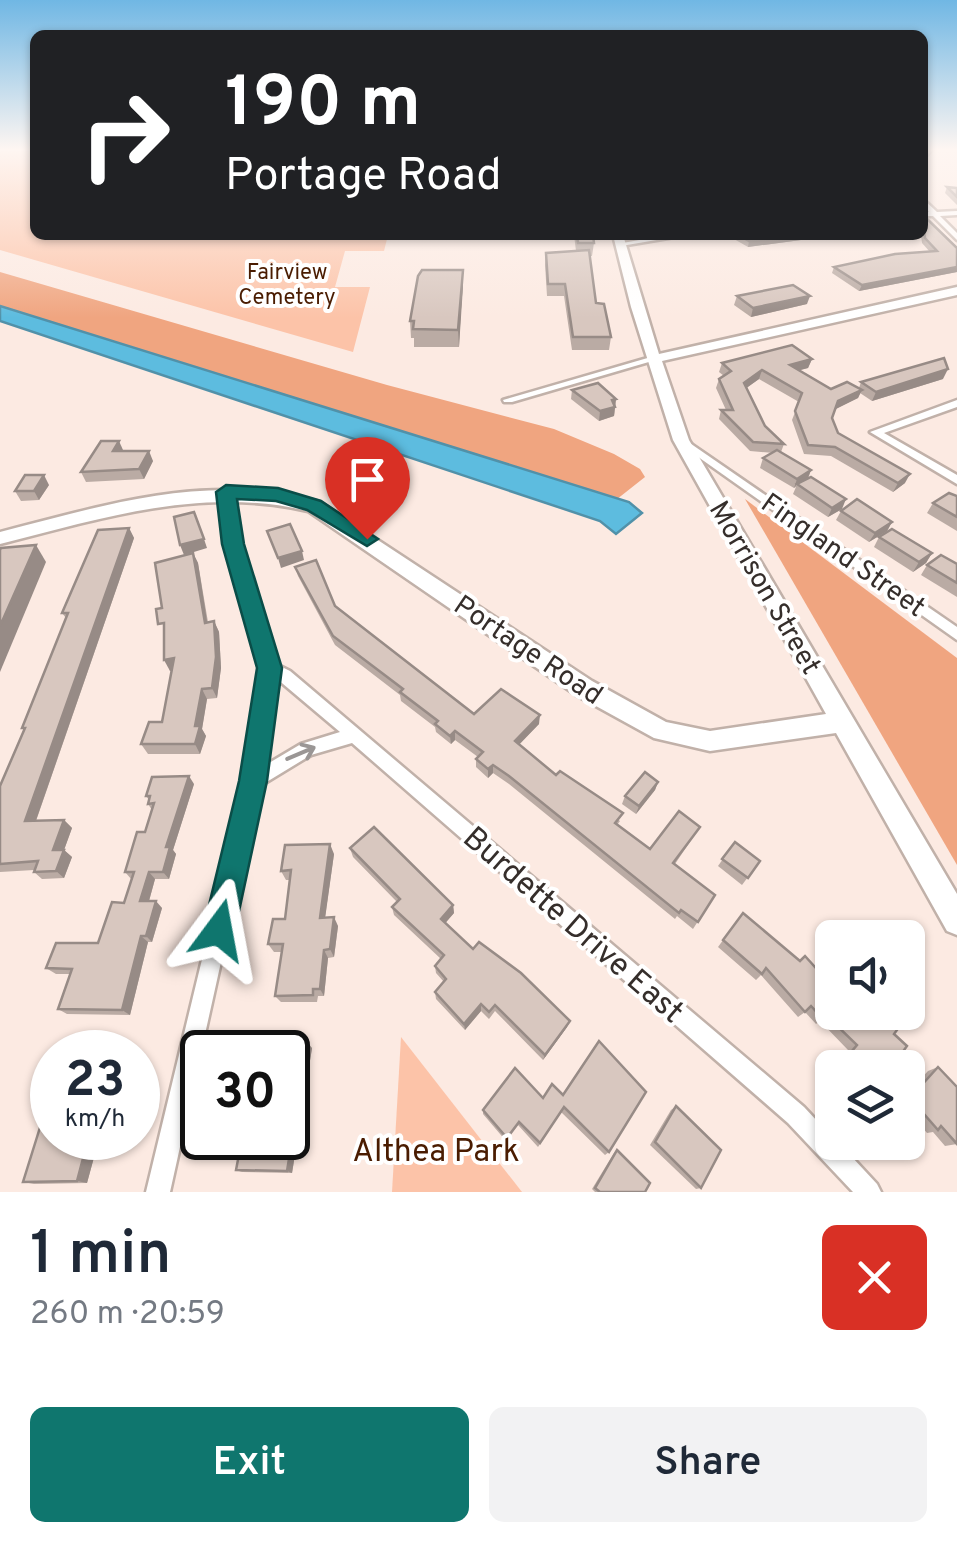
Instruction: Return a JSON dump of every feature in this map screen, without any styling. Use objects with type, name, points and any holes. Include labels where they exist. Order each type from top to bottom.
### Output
[{"type":"street","points":[[928,214],[957,213]]},
{"type":"street","points":[[928,214],[957,238]]},
{"type":"street","name":"Morrison Street","points":[[619,240],[681,440],[957,921]]},
{"type":"street","points":[[508,400],[654,359],[957,291]]},
{"type":"street","points":[[957,403],[875,432],[957,480]]},
{"type":"street","name":"Fingland Street","points":[[681,440],[957,634]]},
{"type":"street","points":[[158,1192],[253,781],[270,668],[233,544],[226,492]]},
{"type":"street","name":"Portage Road","points":[[0,538],[136,504],[226,492],[278,494],[314,506],[584,688],[662,731],[710,740],[842,722]]},
{"type":"street","name":"Burdette Drive East","points":[[270,668],[285,675],[796,1115],[869,1192]]},
{"type":"street","points":[[253,781],[306,749],[355,735]]},
{"type":"green space","name":"Fairview Cemetery","points":[[0,207],[30,207],[30,240],[387,240],[384,251],[345,251],[335,287],[370,287],[353,352],[0,250]]},
{"type":"green space","name":"Althea Park","points":[[401,1037],[522,1192],[392,1192]]},
{"type":"shaded area","points":[[0,272],[387,385],[554,429],[614,454],[640,469],[645,477],[607,507],[0,309]]},
{"type":"shaded area","points":[[745,499],[957,658],[957,865]]},
{"type":"water","points":[[0,306],[629,502],[642,513],[616,534],[600,521],[0,321]]},
{"type":"building","points":[[928,220],[957,248],[957,267],[862,285],[834,267],[895,254],[937,251],[927,240]]},
{"type":"building","points":[[589,250],[596,303],[604,304],[611,337],[573,337],[565,284],[548,284],[546,253]]},
{"type":"building","points":[[422,270],[463,270],[458,330],[413,329],[414,321],[410,321]]},
{"type":"building","points":[[793,285],[810,296],[753,308],[737,296]]},
{"type":"building","points":[[792,345],[812,359],[790,365],[831,389],[847,382],[862,390],[838,401],[832,418],[838,433],[910,474],[898,483],[835,447],[808,445],[795,411],[802,393],[762,370],[744,383],[765,426],[784,444],[753,442],[721,410],[733,410],[719,379],[731,371],[722,363]]},
{"type":"building","points":[[944,358],[948,369],[876,392],[861,382]]},
{"type":"building","points":[[598,383],[616,399],[612,400],[615,407],[600,411],[572,390]]},
{"type":"building","points":[[101,441],[119,441],[113,451],[149,451],[139,469],[81,472]]},
{"type":"building","points":[[777,450],[811,470],[797,479],[763,458]]},
{"type":"building","points":[[25,475],[44,475],[34,491],[15,491]]},
{"type":"building","points":[[811,477],[846,499],[832,508],[797,484]]},
{"type":"building","points":[[949,493],[957,496],[957,517],[933,503]]},
{"type":"building","points":[[857,499],[892,522],[875,533],[841,511]]},
{"type":"building","points":[[194,512],[204,539],[180,545],[174,517]]},
{"type":"building","points":[[290,524],[302,551],[278,558],[267,531]]},
{"type":"building","points":[[129,528],[25,821],[64,820],[53,850],[64,850],[56,871],[34,872],[38,861],[0,864],[0,786],[68,613],[62,613],[98,530]]},
{"type":"building","points":[[892,529],[932,553],[919,562],[879,537]]},
{"type":"building","points":[[36,545],[0,626],[0,550]]},
{"type":"building","points":[[193,553],[205,623],[214,621],[216,657],[212,688],[202,689],[195,744],[141,744],[149,722],[162,722],[174,658],[164,660],[164,623],[158,624],[156,609],[162,608],[155,563]]},
{"type":"building","points":[[941,555],[957,564],[957,583],[927,565]]},
{"type":"building","points":[[316,560],[335,606],[474,714],[501,689],[540,715],[515,741],[556,775],[560,771],[623,813],[615,823],[650,849],[679,811],[700,827],[673,863],[715,895],[698,922],[681,910],[679,913],[509,776],[493,765],[488,769],[476,759],[483,752],[455,731],[450,736],[435,724],[438,721],[400,692],[403,689],[333,636],[295,567]]},
{"type":"building","points":[[645,772],[658,782],[639,806],[625,796]]},
{"type":"building","points":[[189,776],[166,847],[170,847],[163,872],[149,872],[140,901],[156,901],[146,936],[141,936],[122,1010],[58,1009],[72,969],[46,968],[56,943],[98,943],[112,902],[124,903],[134,872],[125,872],[137,832],[145,832],[154,803],[148,804],[150,796],[146,796],[152,777]]},
{"type":"building","points":[[374,827],[453,905],[441,919],[473,949],[479,942],[521,973],[570,1021],[545,1055],[495,1005],[489,1012],[481,1004],[464,1024],[435,992],[446,979],[435,966],[444,955],[392,907],[400,899],[350,848]]},
{"type":"building","points":[[735,842],[760,861],[748,878],[722,859]]},
{"type":"building","points":[[330,844],[320,918],[334,917],[330,949],[324,950],[320,989],[313,989],[313,995],[275,996],[283,944],[268,944],[273,919],[285,919],[291,870],[281,871],[285,845]]},
{"type":"building","points":[[743,913],[800,961],[805,956],[815,967],[815,1010],[811,1006],[805,1012],[766,968],[762,974],[723,940]]},
{"type":"building","points":[[841,1030],[897,1030],[894,1034],[907,1046],[904,1050],[853,1050],[857,1045]]},
{"type":"building","points":[[599,1041],[646,1092],[609,1152],[564,1107],[540,1143],[519,1122],[507,1138],[483,1110],[515,1068],[543,1098],[552,1084],[563,1095]]},
{"type":"building","points":[[938,1067],[957,1087],[957,1144],[925,1115],[925,1081]]},
{"type":"building","points":[[676,1106],[721,1150],[701,1188],[655,1142]]},
{"type":"building","points":[[617,1150],[650,1183],[645,1192],[600,1192],[595,1188]]},
{"type":"building","points":[[30,1160],[83,1160],[77,1181],[23,1182]]},
{"type":"building","points":[[238,1160],[289,1160],[287,1171],[236,1170]]},
{"type":"route","points":[[219,930],[253,781],[270,668],[233,544],[226,492],[278,494],[314,506],[367,539]]}]
